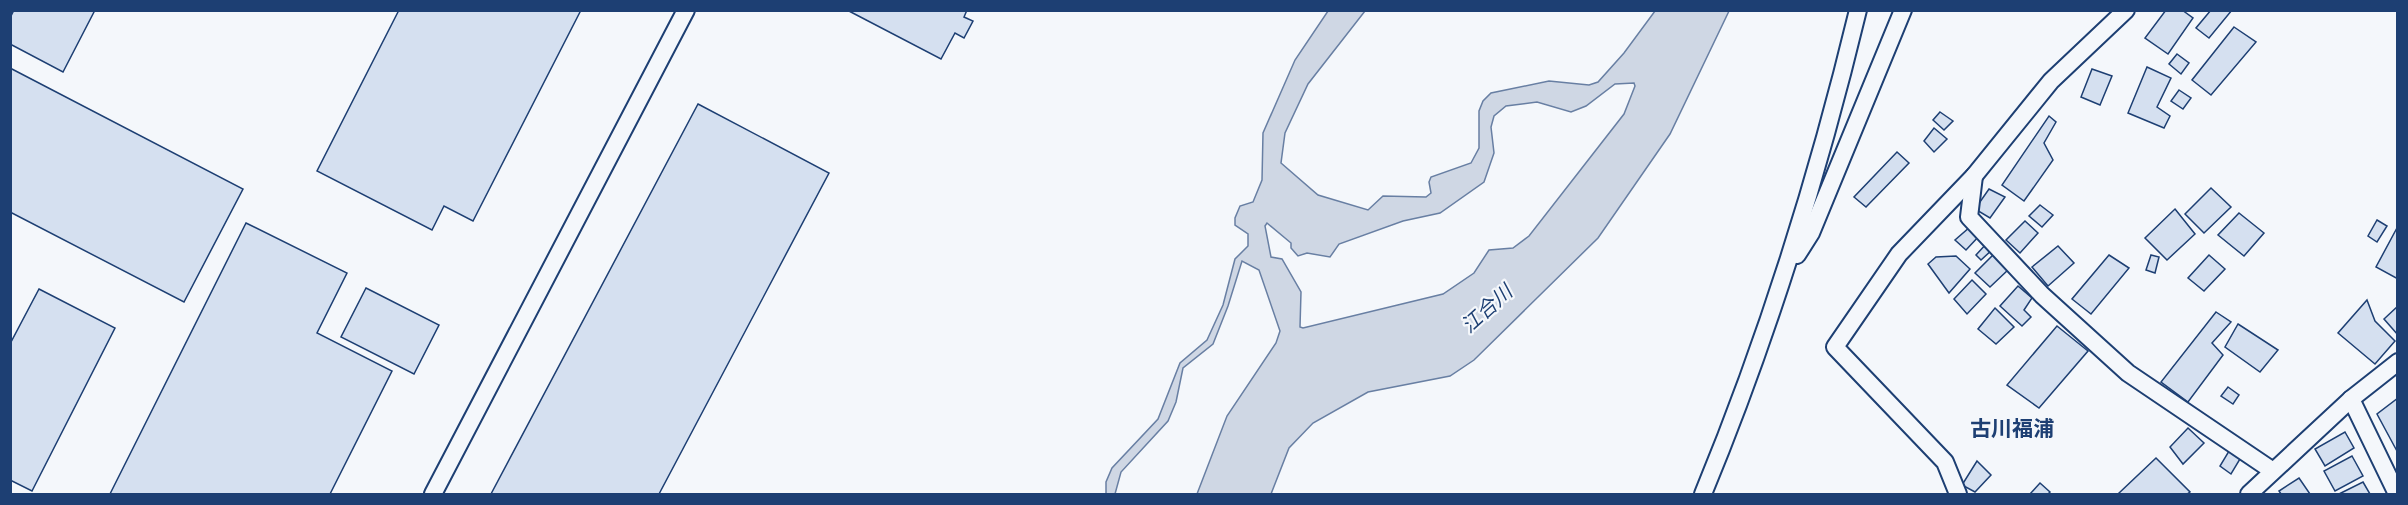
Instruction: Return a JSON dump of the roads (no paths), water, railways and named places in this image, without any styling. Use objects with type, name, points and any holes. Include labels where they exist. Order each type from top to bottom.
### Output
[{"type":"street","points":[[433,495],[686,10]]},
{"type":"street","points":[[1703,495],[1785,273],[1829,129],[1858,10]]},
{"type":"street","points":[[1785,273],[1811,233],[1904,10]]},
{"type":"street","points":[[1958,495],[1945,462],[1835,347],[1899,254],[1974,176],[2051,81],[2126,10]]},
{"type":"street","points":[[1974,176],[1970,218],[2043,296],[2128,374],[2273,471]]},
{"type":"street","points":[[2249,495],[2351,399],[2397,362]]},
{"type":"street","points":[[2351,399],[2397,495]]},
{"type":"water","name":"江合川","points":[[1328,11],[1365,11],[1308,84],[1285,133],[1281,163],[1318,195],[1368,210],[1383,196],[1426,197],[1431,193],[1429,182],[1431,177],[1471,163],[1479,148],[1479,111],[1483,101],[1491,93],[1549,81],[1589,85],[1598,82],[1624,53],[1655,11],[1729,11],[1670,134],[1598,238],[1474,360],[1450,376],[1368,392],[1313,423],[1289,448],[1271,494],[1197,494],[1227,416],[1276,343],[1280,331],[1259,270],[1242,261],[1213,344],[1183,368],[1176,402],[1168,421],[1121,472],[1115,494],[1106,494],[1106,482],[1112,468],[1158,419],[1180,363],[1207,340],[1223,305],[1235,259],[1248,246],[1248,234],[1235,225],[1235,218],[1240,206],[1253,202],[1262,180],[1263,133],[1295,60]],"holes":[[[1634,83],[1635,86],[1624,114],[1529,236],[1513,248],[1489,250],[1474,273],[1443,294],[1300,327],[1301,292],[1282,259],[1271,257],[1265,226],[1267,223],[1291,243],[1291,248],[1298,256],[1307,253],[1330,257],[1339,244],[1403,221],[1440,213],[1484,182],[1494,153],[1491,127],[1494,116],[1506,106],[1537,102],[1571,112],[1586,106],[1615,84]]]},
{"type":"district","name":"古川福浦","points":[[2012,429]]}]
